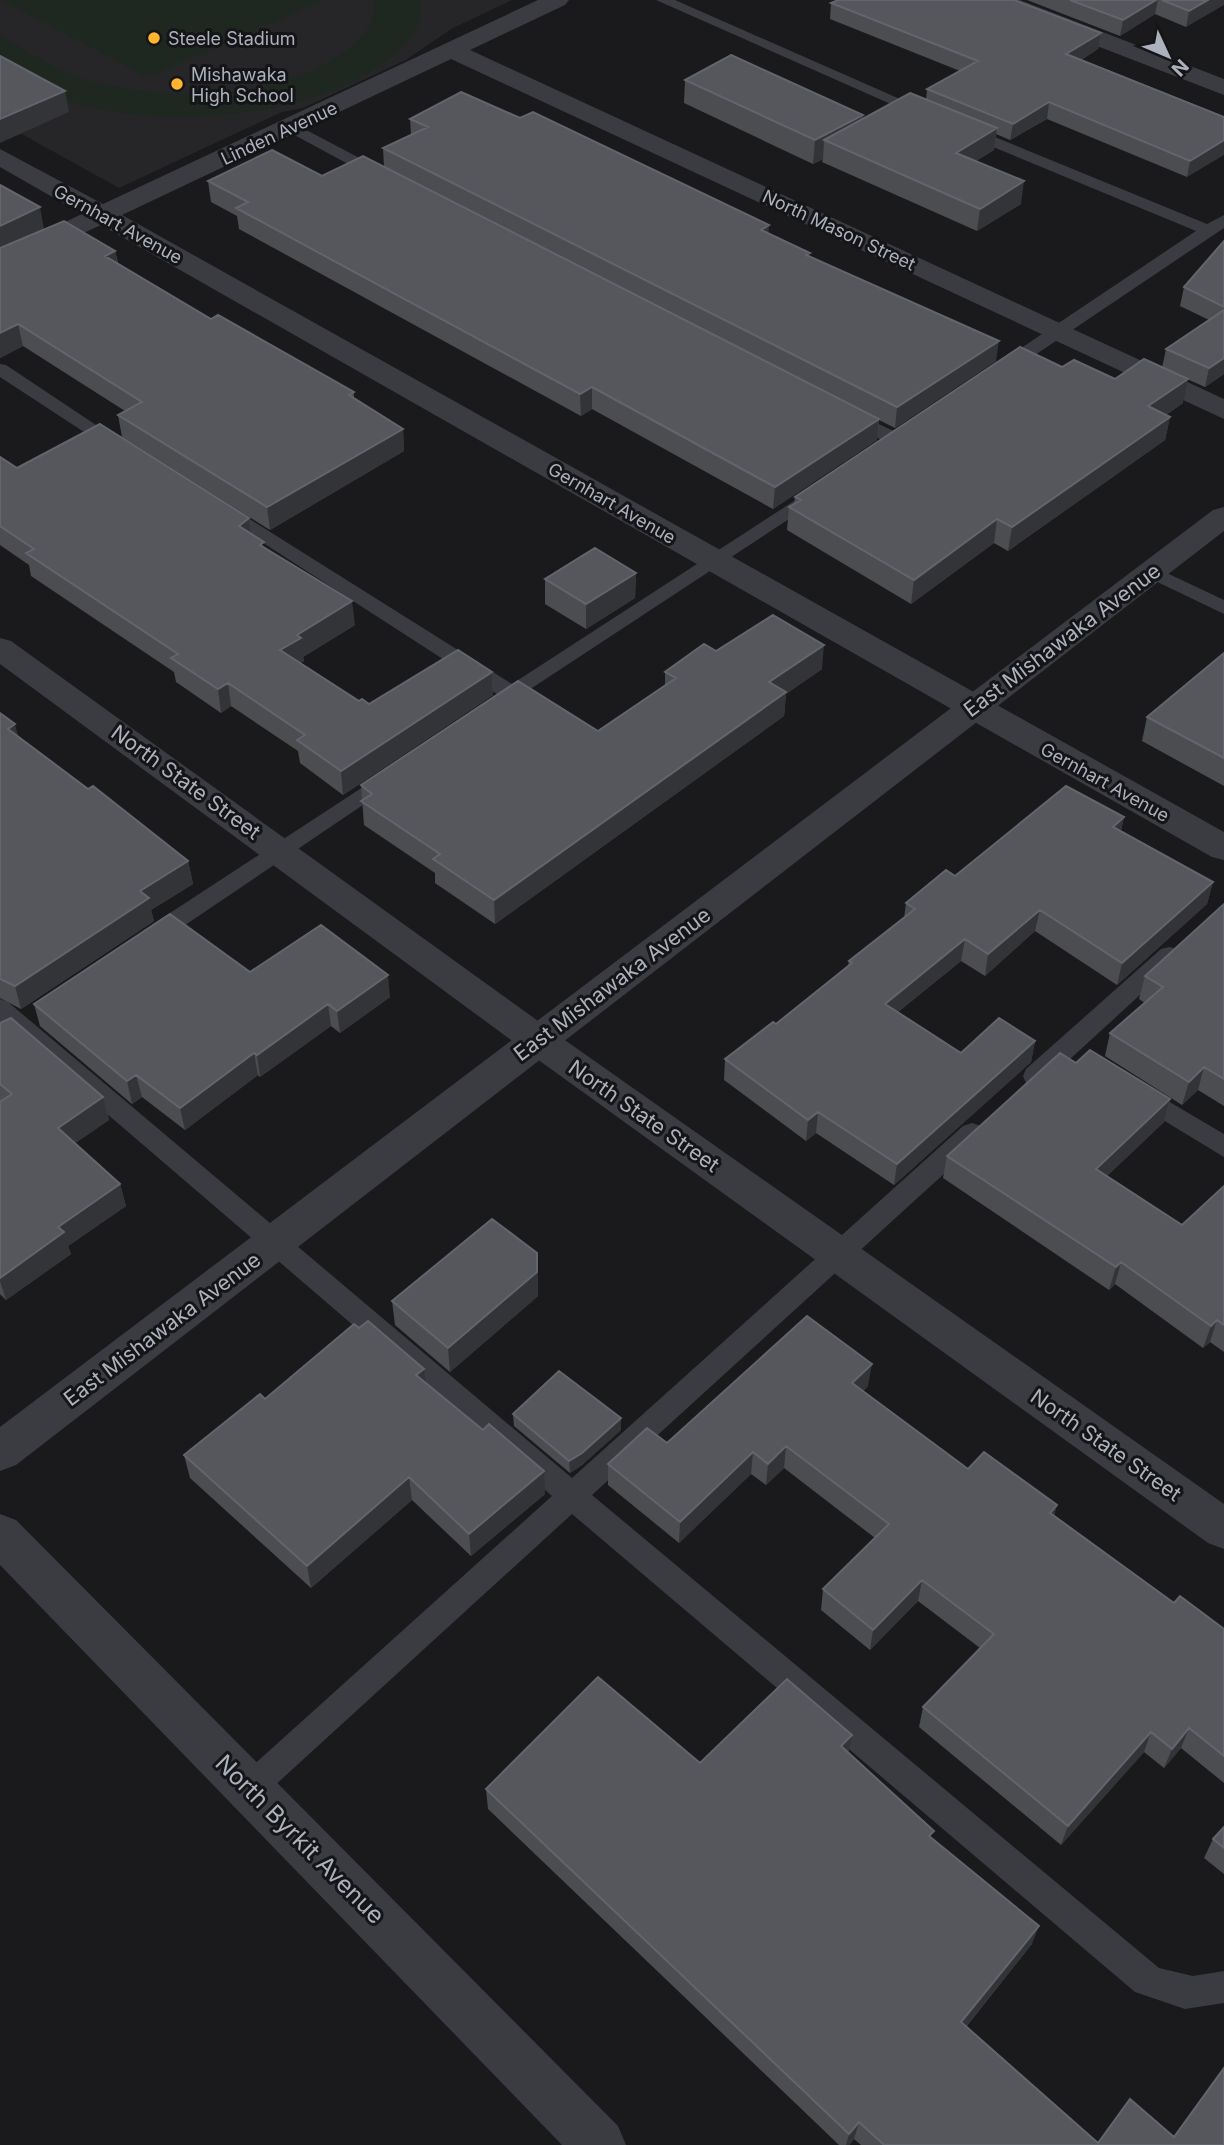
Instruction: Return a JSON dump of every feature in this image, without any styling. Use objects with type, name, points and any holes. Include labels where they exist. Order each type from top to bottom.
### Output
[{"type":"street","name":"Linden Avenue","points":[[0,263],[557,0]]},
{"type":"street","points":[[999,0],[1224,88]]},
{"type":"street","name":"North Mason Street","points":[[453,51],[1224,410]]},
{"type":"street","name":"Gernhart Avenue","points":[[0,157],[1224,848]]},
{"type":"street","name":"East Mishawaka Avenue","points":[[0,1452],[1224,516]]},
{"type":"street","name":"North State Street","points":[[0,648],[281,850],[538,1041],[1224,1529]]},
{"type":"street","name":"North Byrkit Avenue","points":[[0,1534],[598,2145]]},
{"type":"lane","points":[[663,0],[904,105],[1216,225]]},
{"type":"lane","points":[[291,127],[394,183]]},
{"type":"lane","points":[[988,379],[1216,225]]},
{"type":"lane","points":[[0,369],[136,457]]},
{"type":"lane","points":[[834,408],[895,439]]},
{"type":"lane","points":[[873,455],[918,424]]},
{"type":"lane","points":[[477,717],[667,590],[716,562],[828,485]]},
{"type":"lane","points":[[205,500],[512,694]]},
{"type":"lane","points":[[1152,572],[1224,608]]},
{"type":"lane","points":[[133,948],[408,764]]},
{"type":"lane","points":[[1018,1092],[1079,1054],[1185,940]]},
{"type":"lane","points":[[16,1020],[273,1244],[574,1494],[1147,1980],[1173,1992],[1202,1994],[1224,1987]]},
{"type":"lane","points":[[1123,1083],[1224,1147]]},
{"type":"lane","points":[[250,1788],[988,1119]]},
{"type":"shaded area","name":"Mishawaka High School","points":[[0,0],[512,0],[451,29],[406,60],[303,108],[282,112],[119,188],[0,122]]},
{"type":"shaded area","name":"Steele Stadium","points":[[1,0],[324,0],[147,77]]},
{"type":"shaded area","points":[[374,0],[421,0],[419,22],[403,46],[371,72],[339,88],[267,109],[190,117],[120,113],[58,97],[0,71],[0,36],[67,73],[122,88],[190,94],[258,88],[290,79],[320,66],[348,49],[368,28]]},
{"type":"building","points":[[838,0],[1014,0],[1101,33],[1066,54],[1224,117],[1224,140],[1190,161],[1049,102],[1013,124],[927,89],[978,61],[831,3]]},
{"type":"building","points":[[1070,0],[1156,0],[1123,20]]},
{"type":"building","points":[[1162,0],[1208,0],[1189,11]]},
{"type":"building","points":[[731,55],[863,115],[815,140],[685,80]]},
{"type":"building","points":[[0,56],[65,91],[0,119]]},
{"type":"building","points":[[461,92],[520,118],[533,112],[769,225],[761,230],[810,253],[806,255],[999,341],[897,407],[383,148],[428,127],[410,119]]},
{"type":"building","points":[[910,93],[997,128],[956,153],[1024,181],[980,209],[824,140]]},
{"type":"building","points":[[272,150],[322,176],[363,156],[879,419],[775,487],[592,387],[580,394],[236,208],[248,202],[208,181]]},
{"type":"building","points":[[0,185],[40,207],[0,226]]},
{"type":"building","points":[[64,221],[115,251],[105,256],[211,319],[218,315],[354,392],[349,395],[403,429],[267,507],[118,415],[142,402],[18,324],[0,333],[0,248]]},
{"type":"building","points":[[1224,241],[1224,307],[1184,287]]},
{"type":"building","points":[[1224,310],[1224,358],[1209,368],[1166,349]]},
{"type":"building","points":[[1020,347],[1062,367],[1074,360],[1115,379],[1144,359],[1188,379],[1148,406],[1170,417],[1012,527],[997,519],[914,580],[789,507],[801,500],[795,497]]},
{"type":"building","points":[[100,424],[249,518],[239,526],[264,542],[260,545],[352,601],[297,635],[301,638],[280,650],[359,701],[362,699],[369,704],[458,650],[492,672],[341,771],[297,740],[305,735],[228,683],[218,689],[171,658],[178,654],[26,553],[34,549],[0,526],[0,457],[17,468]]},
{"type":"building","points":[[595,548],[636,573],[586,604],[545,579]]},
{"type":"building","points":[[773,615],[824,645],[769,682],[786,692],[494,900],[433,859],[440,854],[361,801],[372,794],[361,785],[518,681],[598,731],[676,678],[665,672],[704,644],[716,651]]},
{"type":"building","points":[[1224,653],[1224,758],[1147,717]]},
{"type":"building","points":[[0,713],[15,724],[8,729],[88,789],[93,786],[188,861],[140,891],[149,898],[15,986],[0,979]]},
{"type":"building","points":[[1066,786],[1124,817],[1113,827],[1213,882],[1122,963],[1040,910],[988,954],[965,939],[885,1004],[961,1053],[999,1018],[1035,1041],[897,1164],[818,1112],[808,1120],[725,1059],[773,1022],[776,1024],[852,963],[849,961],[915,909],[906,903],[946,870],[955,876]]},
{"type":"building","points":[[1224,904],[1224,1079],[1204,1067],[1189,1082],[1110,1033],[1163,987],[1145,976]]},
{"type":"building","points":[[170,914],[250,972],[321,925],[388,975],[337,1011],[328,1004],[257,1055],[254,1053],[180,1108],[136,1075],[127,1081],[34,1004]]},
{"type":"building","points":[[11,1018],[103,1097],[58,1128],[120,1184],[58,1227],[64,1232],[0,1278],[0,1102],[12,1094],[0,1084],[0,1023]]},
{"type":"building","points":[[1090,1050],[1170,1099],[1096,1169],[1182,1225],[1224,1186],[1224,1325],[1217,1320],[1211,1326],[1121,1262],[1116,1267],[947,1156],[1060,1053],[1076,1063]]},
{"type":"building","points":[[492,1219],[537,1253],[537,1272],[448,1348],[392,1301]]},
{"type":"building","points":[[807,1316],[872,1364],[852,1383],[968,1469],[984,1452],[1057,1505],[1050,1513],[1174,1603],[1180,1596],[1224,1629],[1224,1756],[1189,1728],[1172,1749],[1151,1732],[1068,1826],[923,1707],[994,1634],[922,1580],[873,1630],[823,1589],[889,1524],[786,1446],[768,1464],[753,1452],[680,1522],[608,1464],[647,1428],[667,1443]]},
{"type":"building","points":[[368,1321],[424,1369],[416,1375],[483,1430],[489,1424],[544,1471],[469,1534],[409,1477],[307,1566],[184,1455],[260,1394],[265,1399],[354,1324],[359,1328]]},
{"type":"building","points":[[559,1371],[621,1418],[582,1453],[569,1461],[513,1414]]},
{"type":"building","points":[[598,1677],[700,1763],[787,1679],[852,1735],[841,1746],[934,1831],[929,1836],[1039,1926],[961,2022],[1098,2143],[1130,2099],[1174,2137],[1224,2068],[1224,2145],[884,2145],[859,2122],[849,2134],[486,1789]]},
{"type":"building","points":[[1224,1827],[1224,1848],[1213,1839]]},
{"type":"place","name":"Steele Stadium","points":[[154,38]]},
{"type":"place","name":"Mishawaka High School","points":[[177,84]]}]
